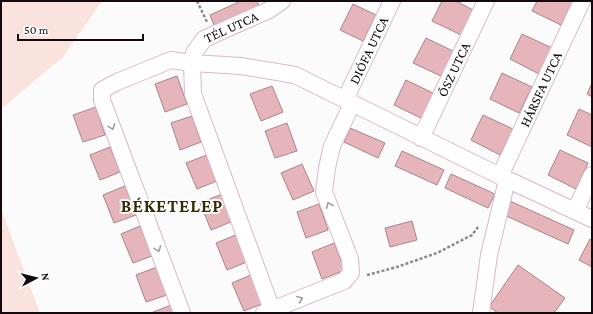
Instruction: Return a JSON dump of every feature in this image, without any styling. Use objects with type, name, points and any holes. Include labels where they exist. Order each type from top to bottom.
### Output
[{"type":"street","name":"TÉL UTCA","points":[[192,63],[194,53],[204,39],[269,10],[282,1]]},
{"type":"street","name":"DIÓFA UTCA","points":[[343,281],[351,273],[350,259],[324,192],[327,168],[332,146],[348,102],[392,1]]},
{"type":"street","name":"ŐSZ UTCA","points":[[421,138],[486,1]]},
{"type":"street","name":"HÁRSFA UTCA","points":[[481,313],[489,255],[504,178],[582,1]]},
{"type":"street","points":[[182,313],[102,100],[102,90],[117,82],[171,60],[241,66],[294,75],[421,138],[592,219]]},
{"type":"street","points":[[192,63],[192,94],[268,311],[343,281]]},
{"type":"street","points":[[575,211],[592,175]]},
{"type":"path","points":[[197,1],[213,35]]},
{"type":"path","points":[[343,281],[397,267],[437,253],[472,235],[479,225]]},
{"type":"shaded area","points":[[1,1],[102,1],[63,57],[1,109]]},
{"type":"shaded area","points":[[1,209],[40,313],[1,313]]},
{"type":"building","points":[[241,1],[257,1],[261,10],[216,30],[210,15]]},
{"type":"building","points":[[442,1],[456,1],[473,10],[461,35],[432,21]]},
{"type":"building","points":[[537,1],[573,1],[561,25],[532,11]]},
{"type":"building","points":[[353,4],[376,15],[363,41],[340,30]]},
{"type":"building","points":[[522,34],[552,48],[539,74],[510,59]]},
{"type":"building","points":[[426,38],[455,52],[443,77],[413,63]]},
{"type":"building","points":[[502,73],[532,87],[519,113],[490,99]]},
{"type":"building","points":[[177,76],[187,104],[165,112],[155,84]]},
{"type":"building","points":[[406,80],[435,94],[423,119],[394,105]]},
{"type":"building","points":[[592,83],[592,97],[587,94]]},
{"type":"building","points":[[272,86],[283,112],[261,121],[250,94]]},
{"type":"building","points":[[96,107],[105,135],[83,142],[73,115]]},
{"type":"building","points":[[579,109],[592,115],[592,147],[567,135]]},
{"type":"building","points":[[483,115],[513,129],[500,155],[471,140]]},
{"type":"building","points":[[192,116],[201,142],[180,150],[171,123]]},
{"type":"building","points":[[287,123],[297,151],[275,158],[265,131]]},
{"type":"building","points":[[350,128],[385,143],[378,158],[344,142]]},
{"type":"building","points":[[110,147],[120,172],[100,180],[90,155]]},
{"type":"building","points":[[560,150],[588,163],[576,189],[548,175]]},
{"type":"building","points":[[402,151],[444,170],[437,185],[395,166]]},
{"type":"building","points":[[207,155],[217,181],[197,189],[186,163]]},
{"type":"building","points":[[302,164],[314,191],[293,200],[281,173]]},
{"type":"building","points":[[451,174],[495,194],[488,208],[445,188]]},
{"type":"building","points":[[125,186],[136,215],[114,223],[103,195]]},
{"type":"building","points":[[222,194],[233,221],[211,230],[200,203]]},
{"type":"building","points":[[510,201],[574,230],[568,244],[504,215]]},
{"type":"building","points":[[319,204],[328,230],[306,238],[297,212]]},
{"type":"building","points":[[412,221],[417,240],[390,247],[385,228]]},
{"type":"building","points":[[140,226],[152,256],[133,263],[121,234]]},
{"type":"building","points":[[238,234],[249,261],[227,270],[216,243]]},
{"type":"building","points":[[590,239],[592,240],[592,267],[579,260]]},
{"type":"building","points":[[334,243],[345,270],[322,279],[312,252]]},
{"type":"building","points":[[518,265],[565,298],[554,313],[498,313],[489,307]]},
{"type":"building","points":[[157,267],[167,295],[146,302],[136,275]]},
{"type":"building","points":[[253,274],[264,303],[244,311],[232,283]]},
{"type":"building","points":[[171,305],[174,313],[151,313]]},
{"type":"district","name":"BÉKETELEP","points":[[172,206]]}]
